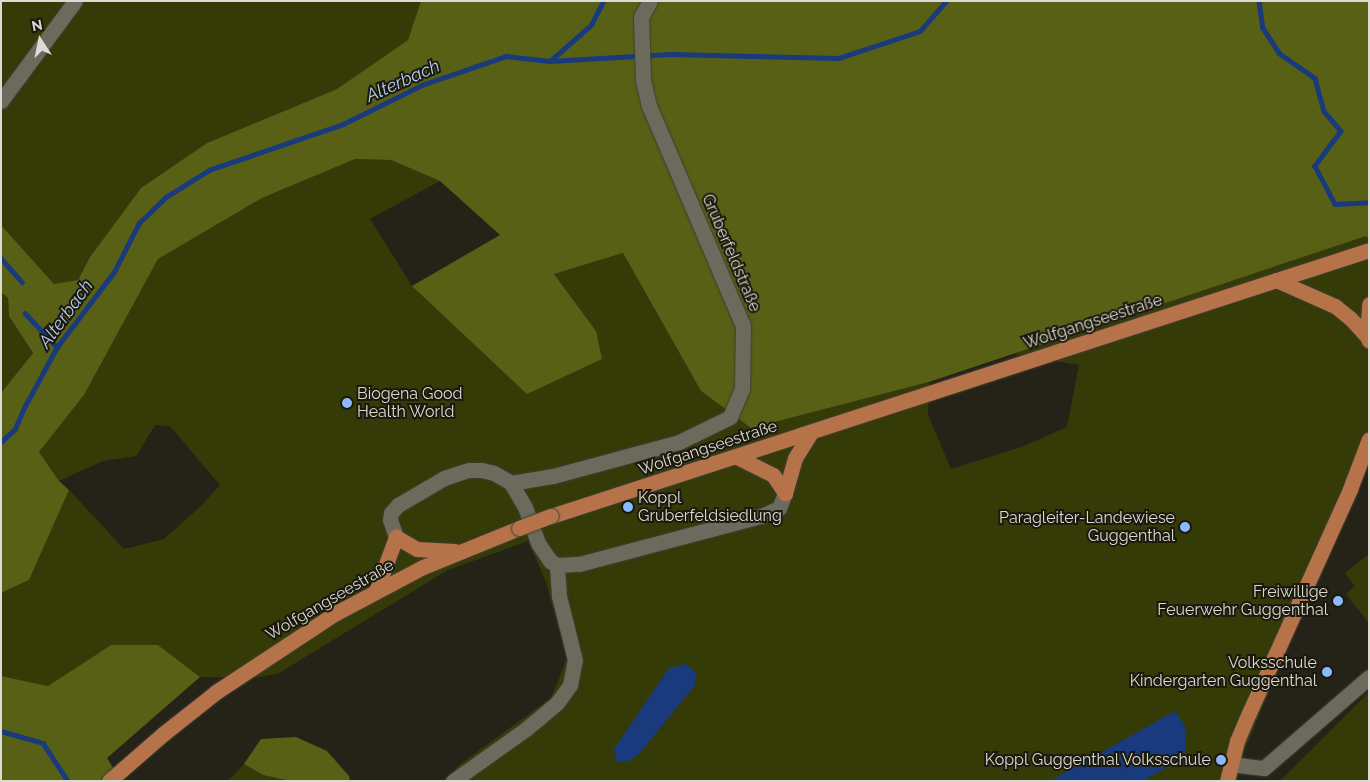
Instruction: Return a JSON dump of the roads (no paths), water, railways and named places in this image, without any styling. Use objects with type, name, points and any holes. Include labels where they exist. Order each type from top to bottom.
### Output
[{"type":"main road","name":"Wolfgangseestraße","points":[[109,781],[216,692],[328,618],[376,591],[459,551],[551,516],[1369,250]]},
{"type":"main road","points":[[1276,280],[1335,306],[1350,318],[1368,339]]},
{"type":"main road","points":[[1368,339],[1369,304]]},
{"type":"main road","points":[[786,493],[795,458],[811,432]]},
{"type":"main road","points":[[1227,781],[1230,764],[1246,720],[1350,489],[1369,439]]},
{"type":"main road","points":[[737,457],[773,475],[786,493]]},
{"type":"main road","points":[[376,591],[396,537],[417,549],[459,551]]},
{"type":"street","points":[[1,101],[75,1]]},
{"type":"street","name":"Gruberfeldstraße","points":[[511,483],[553,476],[679,442],[730,417],[742,389],[743,326],[649,106],[643,79],[641,17],[650,1]]},
{"type":"street","points":[[396,537],[390,520],[390,512],[398,505],[444,478],[456,473],[481,470],[494,473],[511,483],[525,508],[538,543],[550,561],[557,565],[579,564],[761,516],[779,508],[786,493]]},
{"type":"street","points":[[453,781],[526,729],[557,703],[570,685],[575,660],[559,596],[557,565]]},
{"type":"street","points":[[1230,764],[1264,768],[1369,677]]},
{"type":"water","points":[[686,664],[696,673],[695,685],[639,754],[627,762],[616,761],[614,749],[669,668]]},
{"type":"water","points":[[1175,711],[1185,726],[1186,751],[1179,761],[1142,781],[1050,781]]},
{"type":"waterway","points":[[550,61],[591,25],[603,1]]},
{"type":"waterway","name":"Alterbach","points":[[1,442],[15,429],[25,406],[57,347],[114,272],[139,223],[166,197],[209,170],[343,124],[422,85],[506,56],[549,61],[671,54],[839,58],[920,31],[946,1]]},
{"type":"waterway","points":[[1259,1],[1263,28],[1279,53],[1315,78],[1324,111],[1341,131],[1315,166],[1335,204],[1369,202]]},
{"type":"waterway","points":[[1,258],[22,282]]},
{"type":"waterway","points":[[25,313],[57,347]]},
{"type":"waterway","points":[[1,731],[43,743],[68,781]]},
{"type":"place","name":"Biogena Good Health World","points":[[347,403]]},
{"type":"place","name":"Koppl Gruberfeldsiedlung","points":[[628,507]]},
{"type":"place","name":"Paragleiter-Landewiese Guggenthal","points":[[1185,527]]},
{"type":"place","name":"Freiwillige Feuerwehr Guggenthal","points":[[1338,601]]},
{"type":"place","name":"Volksschule Kindergarten Guggenthal","points":[[1327,672]]},
{"type":"place","name":"Koppl Guggenthal Volksschule","points":[[1221,760]]}]
